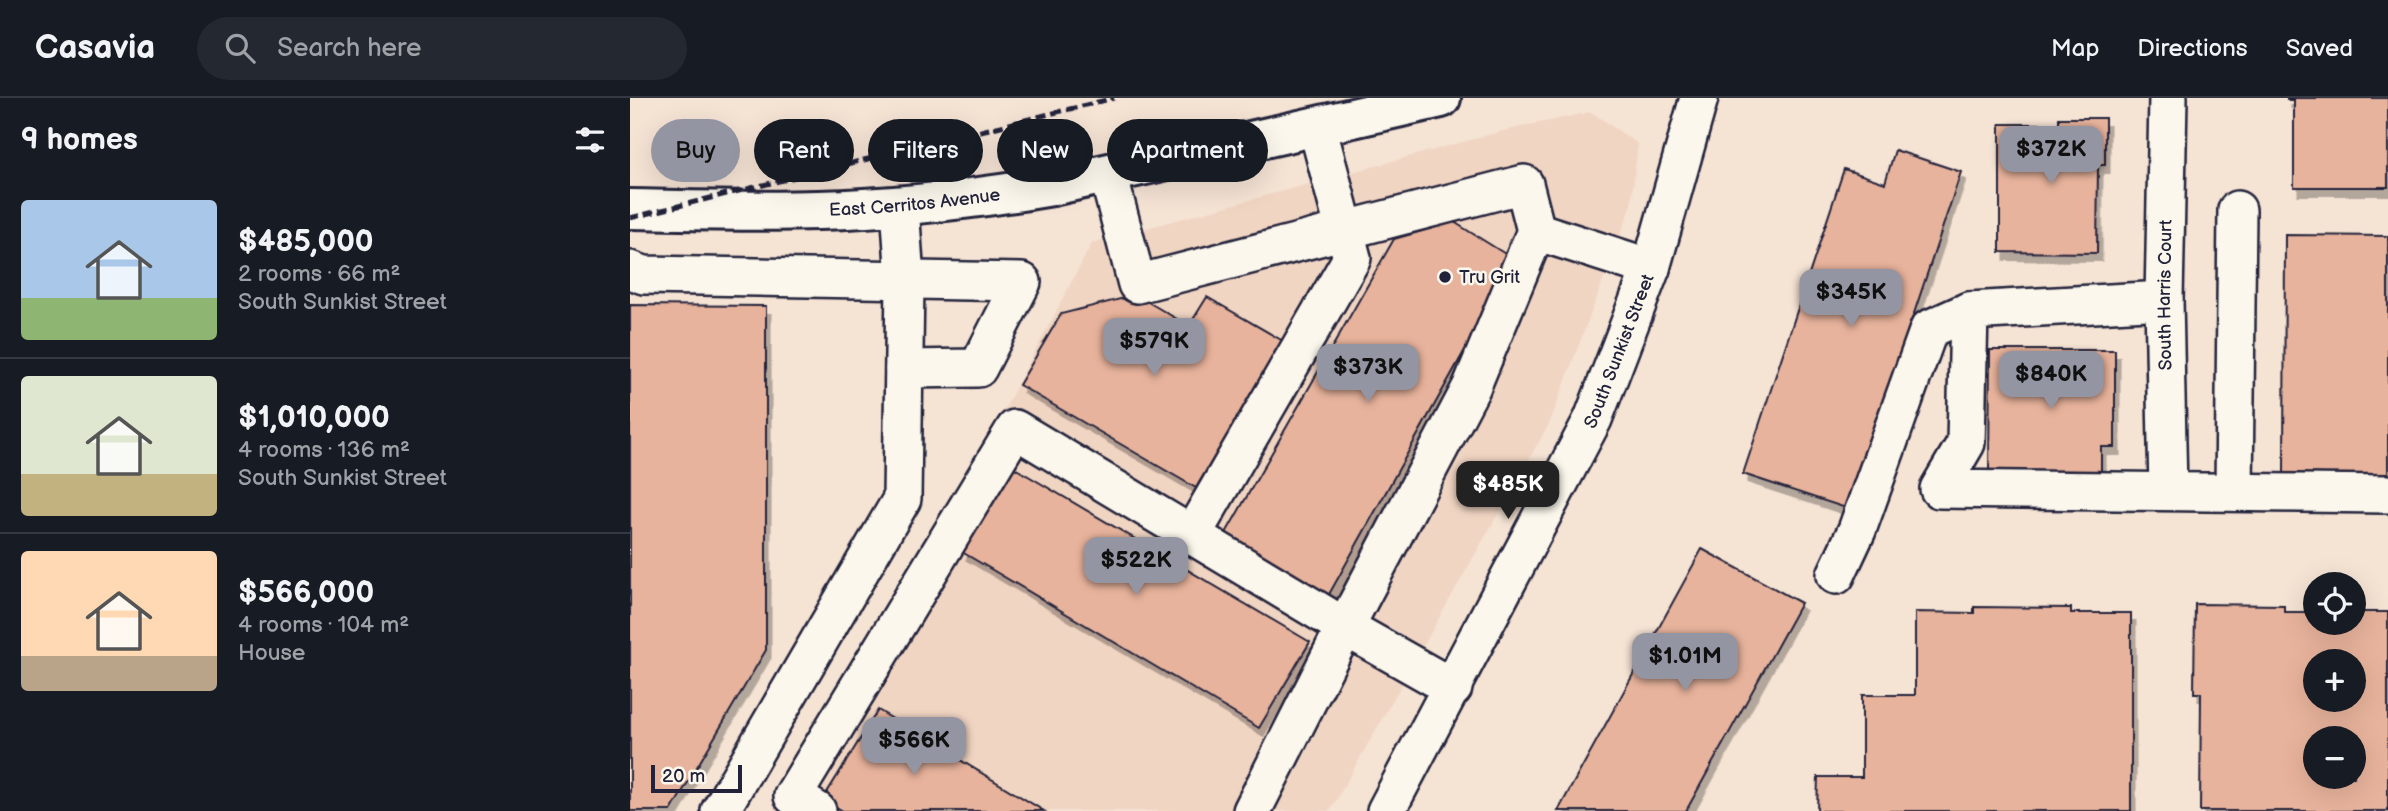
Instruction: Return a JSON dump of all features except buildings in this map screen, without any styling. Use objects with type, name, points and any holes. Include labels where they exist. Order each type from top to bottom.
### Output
[{"type":"main road","name":"East Cerritos Avenue","points":[[1268,137],[1441,98]]},
{"type":"main road","name":"East Cerritos Avenue","points":[[630,209],[817,210],[900,206],[987,197],[1107,174]]},
{"type":"street","name":"South Sunkist Street","points":[[1386,811],[1593,419],[1651,268],[1699,98]]},
{"type":"street","name":"South Harris Court","points":[[2168,98],[2164,300],[2168,491]]},
{"type":"street","points":[[1192,535],[1352,258],[1317,126]]},
{"type":"street","points":[[1110,182],[1137,284],[1524,184],[1536,231],[1471,388],[1252,811]]},
{"type":"street","points":[[720,811],[902,499],[905,280],[900,206]]},
{"type":"street","points":[[2234,492],[2237,210]]},
{"type":"street","points":[[1536,231],[1651,268]]},
{"type":"street","points":[[630,270],[644,275],[1023,282],[978,369],[904,369]]},
{"type":"street","points":[[1836,575],[1857,530],[1929,329],[1969,311],[2164,300]]},
{"type":"street","points":[[1969,311],[1966,443],[1939,489],[2388,494]]},
{"type":"street","points":[[817,811],[793,796],[1014,429],[1345,627],[1453,688]]},
{"type":"shaded area","points":[[1591,112],[1638,144],[1631,206],[1550,422],[1330,811],[773,811],[994,429],[1092,243],[1507,130]]},
{"type":"railway","points":[[630,218],[1114,98]]},
{"type":"place","name":"Tru Grit","points":[[1445,277]]}]
